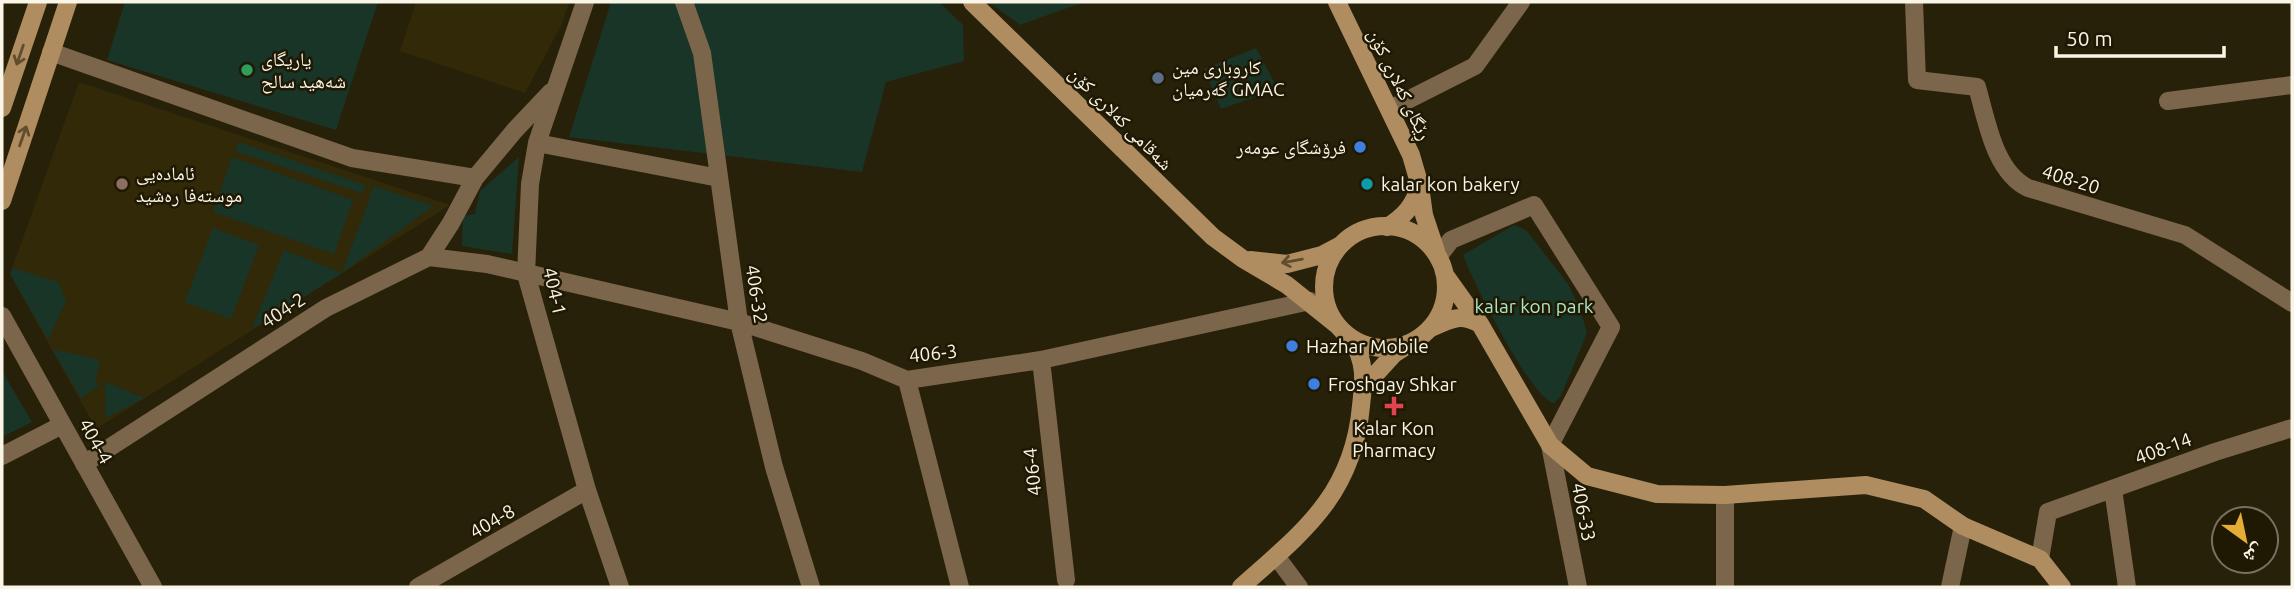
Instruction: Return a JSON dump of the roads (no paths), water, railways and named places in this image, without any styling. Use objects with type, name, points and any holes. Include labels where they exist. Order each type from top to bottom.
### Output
[{"type":"street","points":[[2,108],[38,2]]},
{"type":"street","points":[[2,201],[68,2]]},
{"type":"street","name":"404-1","points":[[585,2],[537,143],[530,184],[526,274],[587,490],[620,587]]},
{"type":"street","name":"406-32","points":[[684,2],[702,53],[739,322],[774,467],[811,587]]},
{"type":"street","name":"شەقامی کەلاری کۆن","points":[[972,2],[1213,237],[1310,301],[1337,325]]},
{"type":"street","name":"ڕێگای کەلاری کۆن","points":[[1337,2],[1411,155],[1420,186],[1424,215],[1438,257]]},
{"type":"street","points":[[1390,110],[1475,66],[1521,2]]},
{"type":"street","name":"408-20","points":[[1914,2],[1917,80],[1977,87],[1997,150],[2006,170],[2017,182],[2028,188],[2185,235],[2292,303]]},
{"type":"street","points":[[51,52],[352,158],[475,178]]},
{"type":"street","points":[[2168,101],[2292,85]]},
{"type":"street","points":[[526,274],[487,264],[429,257],[452,223],[475,178],[557,86]]},
{"type":"street","points":[[537,143],[719,178]]},
{"type":"street","points":[[1387,227],[1403,217],[1414,203],[1420,186]]},
{"type":"street","points":[[1438,257],[1451,240],[1534,205],[1611,327],[1550,445]]},
{"type":"street","points":[[1243,259],[1287,264],[1322,255],[1355,234],[1372,227],[1410,231],[1426,242],[1438,257],[1445,275],[1480,324],[1550,445],[1587,476],[1657,494],[1725,495],[1866,485],[1924,499],[1963,526],[2040,559],[2062,587]]},
{"type":"street","points":[[1241,587],[1297,538],[1328,503],[1349,465],[1359,433],[1365,373],[1359,351],[1352,339],[1337,325],[1327,306],[1324,285],[1328,264],[1339,246]]},
{"type":"street","name":"404-2","points":[[84,464],[326,308],[429,257]]},
{"type":"street","name":"406-3","points":[[526,274],[739,322],[862,361],[907,380],[1041,360],[1310,301]]},
{"type":"street","points":[[1430,328],[1441,312],[1446,293],[1445,275]]},
{"type":"street","name":"404-4","points":[[2,316],[153,587]]},
{"type":"street","points":[[1363,388],[1394,354],[1430,328],[1466,316],[1480,324]]},
{"type":"street","points":[[1352,339],[1372,347],[1393,348],[1413,341]]},
{"type":"street","name":"406-4","points":[[1041,360],[1066,580]]},
{"type":"street","points":[[907,380],[960,587]]},
{"type":"street","points":[[2,456],[62,425]]},
{"type":"street","name":"408-14","points":[[2040,559],[2048,512],[2215,452],[2292,428]]},
{"type":"street","name":"406-33","points":[[1550,445],[1578,587]]},
{"type":"street","points":[[2113,489],[2127,587]]},
{"type":"street","name":"404-8","points":[[418,587],[587,490]]},
{"type":"street","points":[[1725,495],[1725,587]]},
{"type":"street","points":[[1950,587],[1963,526]]},
{"type":"street","points":[[1276,556],[1299,587]]},
{"type":"place","name":"یاریگای شەهید سالح","points":[[247,70]]},
{"type":"place","name":"کاروباری مین گەرمیان GMAC","points":[[1158,78]]},
{"type":"place","name":"فرۆشگای عومەر","points":[[1360,147]]},
{"type":"place","name":"ئامادەیی موستەفا رەشید","points":[[122,184]]},
{"type":"place","name":"kalar kon bakery","points":[[1367,184]]},
{"type":"place","name":"Hazhar Mobile","points":[[1292,346]]},
{"type":"place","name":"Froshgay Shkar","points":[[1314,384]]},
{"type":"place","name":"Kalar Kon Pharmacy","points":[[1394,406]]},
{"type":"park label","name":"kalar kon park","points":[[1534,306]]}]
